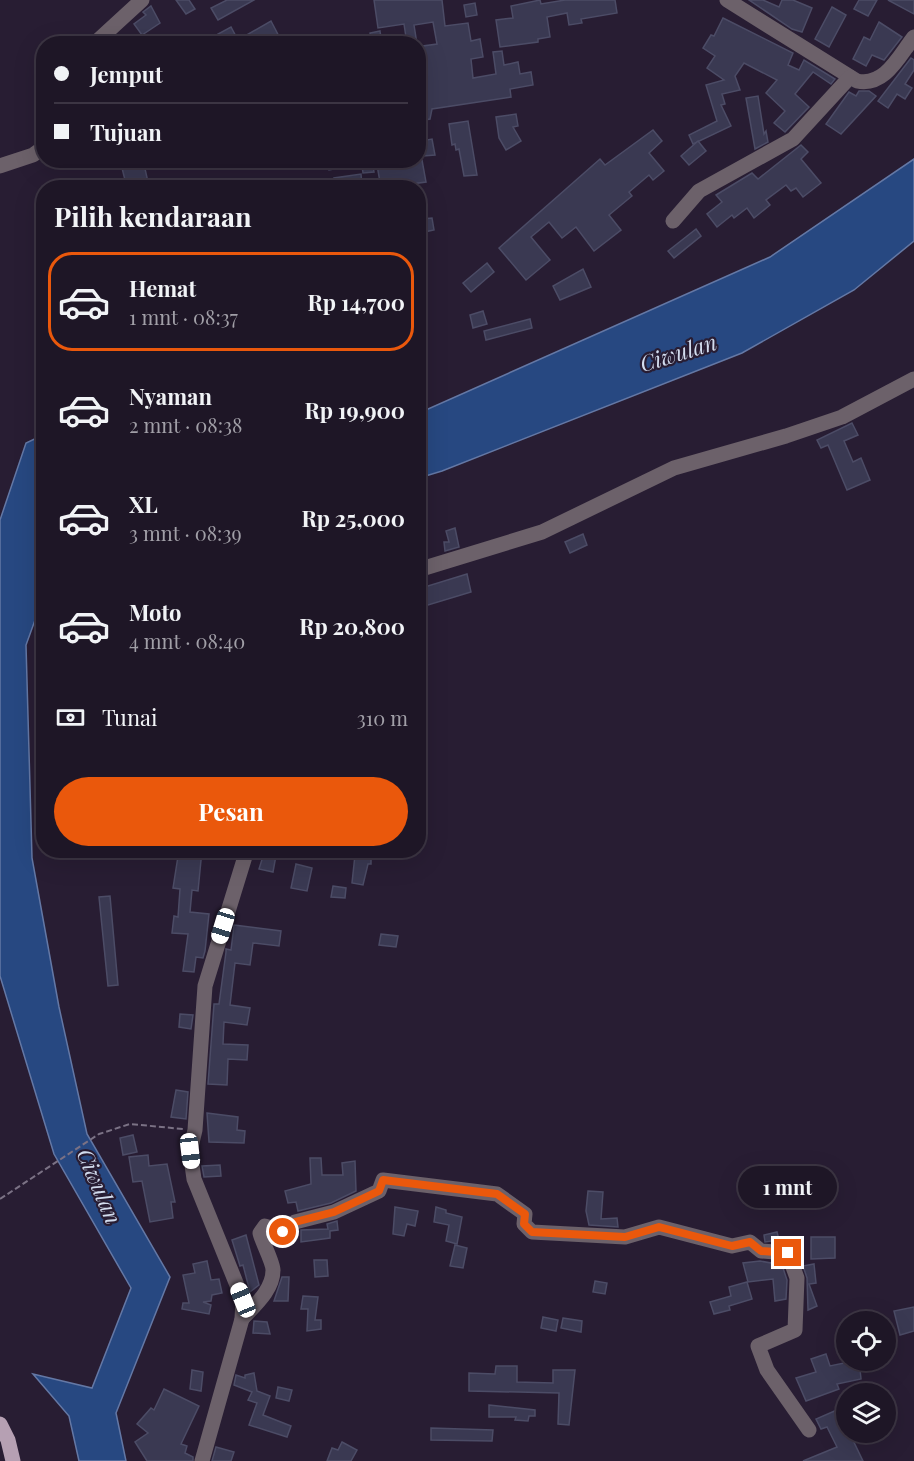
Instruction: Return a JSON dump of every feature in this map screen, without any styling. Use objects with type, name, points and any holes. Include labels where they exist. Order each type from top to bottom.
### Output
[{"type":"main road","points":[[0,1424],[8,1440],[13,1461]]},
{"type":"street","points":[[103,36],[142,0]]},
{"type":"street","points":[[727,0],[850,77],[865,82],[880,78],[914,37]]},
{"type":"street","points":[[673,221],[699,191],[793,139],[850,77]]},
{"type":"street","points":[[0,166],[36,152]]},
{"type":"street","points":[[426,568],[542,532],[674,468],[786,436],[842,417],[914,378]]},
{"type":"street","points":[[202,1461],[242,1318],[243,1300],[194,1179],[190,1151],[195,1130],[205,986],[245,858]]},
{"type":"street","points":[[242,1318],[259,1301],[271,1281],[273,1268],[260,1233],[265,1226],[283,1232],[295,1222],[334,1212],[379,1191],[383,1180],[500,1195],[525,1214],[524,1224],[532,1232],[625,1237],[659,1227],[732,1246],[750,1242],[761,1251],[788,1253],[797,1278],[795,1330],[758,1346],[767,1370],[809,1430]]},
{"type":"path","points":[[0,1199],[99,1134],[130,1124],[195,1130]]},
{"type":"water","name":"Ciwulan","points":[[914,159],[914,241],[854,290],[742,353],[426,476],[426,410],[770,257]]},
{"type":"water","name":"Ciwulan","points":[[36,438],[36,617],[26,645],[32,858],[59,1007],[87,1134],[170,1277],[116,1413],[126,1461],[79,1461],[69,1416],[33,1374],[92,1388],[131,1288],[54,1154],[0,976],[0,520],[26,443]]},
{"type":"building","points":[[176,0],[189,0],[195,9],[186,14]]},
{"type":"building","points":[[227,0],[254,0],[218,20],[211,8]]},
{"type":"building","points":[[374,0],[442,0],[445,26],[468,23],[471,41],[480,39],[483,57],[471,59],[473,78],[496,74],[493,52],[502,51],[504,65],[518,62],[520,74],[531,72],[533,85],[510,89],[511,97],[432,109],[430,119],[426,120],[426,46],[437,44],[433,22],[414,25],[416,36],[406,36],[404,24],[378,28]]},
{"type":"building","points":[[540,0],[541,4],[565,0],[615,0],[617,13],[581,19],[582,23],[569,25],[567,13],[547,17],[550,37],[538,39],[538,42],[500,47],[496,20],[513,18],[511,6]]},
{"type":"building","points":[[749,0],[763,0],[779,7],[782,0],[793,0],[812,8],[802,32],[792,29]]},
{"type":"building","points":[[859,0],[877,0],[868,16],[854,9]]},
{"type":"building","points":[[888,0],[914,0],[914,14]]},
{"type":"building","points":[[475,3],[477,15],[466,17],[464,5]]},
{"type":"building","points":[[151,6],[160,23],[142,35],[134,24],[146,15],[143,12]]},
{"type":"building","points":[[832,7],[846,15],[829,47],[815,39]]},
{"type":"building","points":[[723,18],[793,53],[788,65],[799,70],[804,60],[835,79],[831,84],[813,72],[795,94],[809,107],[785,132],[774,123],[785,111],[766,93],[777,80],[744,63],[735,76],[740,90],[722,94],[725,104],[721,105],[731,126],[693,144],[689,135],[717,121],[706,85],[724,80],[707,68],[715,56],[703,48],[711,35],[714,36]]},
{"type":"building","points":[[271,21],[279,36],[245,36]]},
{"type":"building","points":[[879,22],[902,37],[884,60],[872,55],[866,66],[853,59],[864,37],[870,40]]},
{"type":"building","points":[[231,27],[236,36],[219,36],[218,34]]},
{"type":"building","points":[[380,31],[381,36],[371,36],[370,33]]},
{"type":"building","points":[[911,58],[914,60],[914,70],[905,84],[912,88],[905,99],[897,94],[888,108],[878,101]]},
{"type":"building","points":[[859,91],[869,91],[876,96],[841,134],[826,124],[849,92],[856,96]]},
{"type":"building","points":[[758,96],[764,134],[766,131],[768,142],[755,149],[746,98]]},
{"type":"building","points":[[516,114],[518,126],[513,127],[521,141],[506,150],[499,138],[496,117]]},
{"type":"building","points":[[468,121],[477,175],[464,176],[459,149],[456,150],[455,144],[452,145],[449,124]]},
{"type":"building","points":[[653,130],[662,141],[649,153],[664,171],[653,180],[649,175],[629,192],[632,196],[609,215],[621,230],[594,251],[576,227],[562,238],[549,222],[531,237],[550,260],[526,280],[499,248],[600,159],[605,165]]},
{"type":"building","points":[[432,139],[435,155],[426,156],[426,140]]},
{"type":"building","points":[[698,141],[706,151],[689,165],[681,156]]},
{"type":"building","points":[[801,145],[808,152],[801,159],[821,183],[803,197],[796,188],[791,191],[786,185],[766,200],[770,205],[754,218],[747,208],[734,218],[732,215],[717,227],[707,214],[722,202],[716,195],[752,173],[758,179]]},
{"type":"building","points":[[122,168],[145,168],[148,180],[125,180]]},
{"type":"building","points":[[362,168],[373,168],[374,172],[363,173]]},
{"type":"building","points":[[378,168],[423,168],[426,180],[380,180]]},
{"type":"building","points":[[361,174],[362,180],[334,180],[334,178]]},
{"type":"building","points":[[432,218],[434,230],[426,232],[426,219]]},
{"type":"building","points":[[696,229],[701,236],[674,258],[668,251]]},
{"type":"building","points":[[487,263],[494,272],[471,292],[463,283]]},
{"type":"building","points":[[583,269],[591,287],[560,300],[553,286]]},
{"type":"building","points":[[483,311],[487,324],[473,328],[470,315]]},
{"type":"building","points":[[530,319],[532,328],[486,340],[484,331]]},
{"type":"building","points":[[852,423],[858,435],[844,441],[853,462],[861,458],[870,480],[847,490],[828,445],[821,448],[817,440]]},
{"type":"building","points":[[455,528],[459,547],[445,551],[444,542],[449,542],[446,531]]},
{"type":"building","points":[[583,534],[587,545],[570,553],[565,542]]},
{"type":"building","points":[[467,574],[471,592],[426,606],[426,587]]},
{"type":"building","points":[[178,858],[201,858],[198,891],[192,890],[190,912],[209,914],[205,951],[203,958],[196,957],[194,972],[183,971],[188,934],[172,933],[174,916],[178,917],[180,889],[173,888]]},
{"type":"building","points":[[262,858],[276,858],[273,872],[259,869]]},
{"type":"building","points":[[355,858],[371,858],[363,885],[352,883]]},
{"type":"building","points":[[296,864],[312,868],[307,891],[291,888]]},
{"type":"building","points":[[333,886],[346,888],[345,898],[331,897]]},
{"type":"building","points":[[110,896],[118,985],[108,986],[99,897]]},
{"type":"building","points":[[234,925],[281,931],[279,946],[253,943],[250,965],[235,963],[230,1005],[250,1008],[247,1025],[224,1022],[223,1044],[248,1045],[247,1060],[228,1059],[227,1085],[208,1084],[214,1004],[219,1004],[226,949],[231,950]]},
{"type":"building","points":[[381,934],[398,936],[396,947],[379,945]]},
{"type":"building","points":[[180,1014],[193,1015],[191,1029],[179,1027]]},
{"type":"building","points":[[176,1090],[188,1092],[186,1119],[171,1117]]},
{"type":"building","points":[[207,1113],[238,1117],[237,1130],[245,1131],[244,1143],[209,1142]]},
{"type":"building","points":[[133,1135],[137,1152],[123,1155],[120,1138]]},
{"type":"building","points":[[148,1155],[149,1166],[167,1164],[175,1202],[171,1202],[173,1218],[150,1222],[142,1181],[133,1182],[129,1157]]},
{"type":"building","points":[[310,1158],[321,1158],[322,1175],[343,1175],[342,1163],[355,1161],[356,1191],[331,1203],[298,1211],[296,1202],[288,1203],[285,1191],[311,1184]]},
{"type":"building","points":[[220,1165],[221,1176],[204,1177],[202,1166]]},
{"type":"building","points":[[588,1191],[603,1192],[601,1219],[617,1218],[618,1227],[589,1225],[586,1211]]},
{"type":"building","points":[[395,1207],[418,1211],[415,1226],[407,1224],[404,1236],[393,1234]]},
{"type":"building","points":[[436,1207],[446,1210],[446,1213],[462,1217],[457,1244],[446,1241],[449,1225],[434,1222]]},
{"type":"building","points":[[337,1221],[338,1230],[330,1231],[330,1238],[301,1242],[301,1230],[328,1229],[327,1224]]},
{"type":"building","points":[[777,1232],[779,1240],[765,1242],[764,1235]]},
{"type":"building","points":[[246,1235],[259,1285],[250,1292],[243,1265],[240,1266],[232,1240]]},
{"type":"building","points":[[811,1237],[835,1237],[835,1258],[811,1259]]},
{"type":"building","points":[[455,1245],[467,1248],[463,1268],[450,1266]]},
{"type":"building","points":[[314,1260],[327,1260],[328,1276],[315,1277]]},
{"type":"building","points":[[207,1261],[211,1280],[219,1279],[222,1293],[212,1295],[211,1301],[203,1302],[211,1305],[209,1314],[182,1309],[183,1303],[189,1303],[183,1275],[195,1273],[193,1264]]},
{"type":"building","points":[[760,1261],[782,1265],[787,1280],[786,1299],[775,1301],[773,1279],[748,1282],[743,1263]]},
{"type":"building","points":[[814,1264],[816,1283],[809,1284],[817,1306],[808,1310],[807,1278],[803,1266]]},
{"type":"building","points":[[282,1277],[289,1277],[288,1301],[274,1301]]},
{"type":"building","points":[[595,1281],[607,1283],[605,1294],[593,1292]]},
{"type":"building","points":[[747,1282],[752,1299],[729,1306],[730,1310],[714,1314],[710,1302],[731,1296],[729,1287]]},
{"type":"building","points":[[303,1296],[318,1297],[315,1320],[321,1320],[321,1329],[307,1331],[308,1309],[301,1309]]},
{"type":"building","points":[[914,1307],[914,1331],[900,1335],[896,1311],[894,1311]]},
{"type":"building","points":[[543,1317],[558,1320],[556,1331],[541,1328]]},
{"type":"building","points":[[563,1318],[582,1321],[581,1332],[561,1328]]},
{"type":"building","points":[[254,1321],[267,1322],[270,1334],[253,1333]]},
{"type":"building","points":[[826,1354],[830,1366],[836,1365],[836,1371],[860,1371],[861,1379],[836,1383],[836,1390],[806,1401],[796,1378],[816,1372],[811,1359]]},
{"type":"building","points":[[496,1366],[517,1366],[517,1382],[553,1383],[553,1370],[575,1370],[569,1425],[558,1424],[559,1393],[469,1391],[469,1373],[495,1374]]},
{"type":"building","points":[[192,1370],[203,1372],[201,1391],[190,1389]]},
{"type":"building","points":[[254,1373],[257,1391],[270,1396],[263,1415],[291,1426],[287,1437],[249,1425],[257,1403],[248,1400],[252,1392],[234,1385],[236,1375],[245,1378],[245,1375]]},
{"type":"building","points":[[278,1387],[292,1390],[289,1401],[276,1398]]},
{"type":"building","points":[[164,1389],[199,1406],[181,1444],[187,1446],[185,1453],[193,1457],[193,1461],[147,1461],[135,1442],[148,1433],[137,1424],[151,1408],[154,1410]]},
{"type":"building","points":[[489,1405],[535,1410],[535,1416],[529,1416],[528,1421],[515,1420],[516,1417],[489,1417]]},
{"type":"building","points":[[836,1410],[836,1443],[854,1443],[863,1461],[803,1461],[837,1447],[827,1427],[821,1429],[816,1419]]},
{"type":"building","points":[[431,1428],[493,1430],[492,1441],[431,1440]]},
{"type":"building","points":[[342,1442],[357,1450],[351,1461],[327,1461],[332,1448],[338,1450]]},
{"type":"building","points":[[216,1447],[234,1452],[231,1461],[212,1461]]},
{"type":"route","points":[[283,1232],[295,1222],[334,1212],[379,1191],[383,1180],[500,1195],[525,1214],[524,1224],[532,1232],[625,1237],[659,1227],[732,1246],[750,1242],[761,1251],[788,1253]]}]
